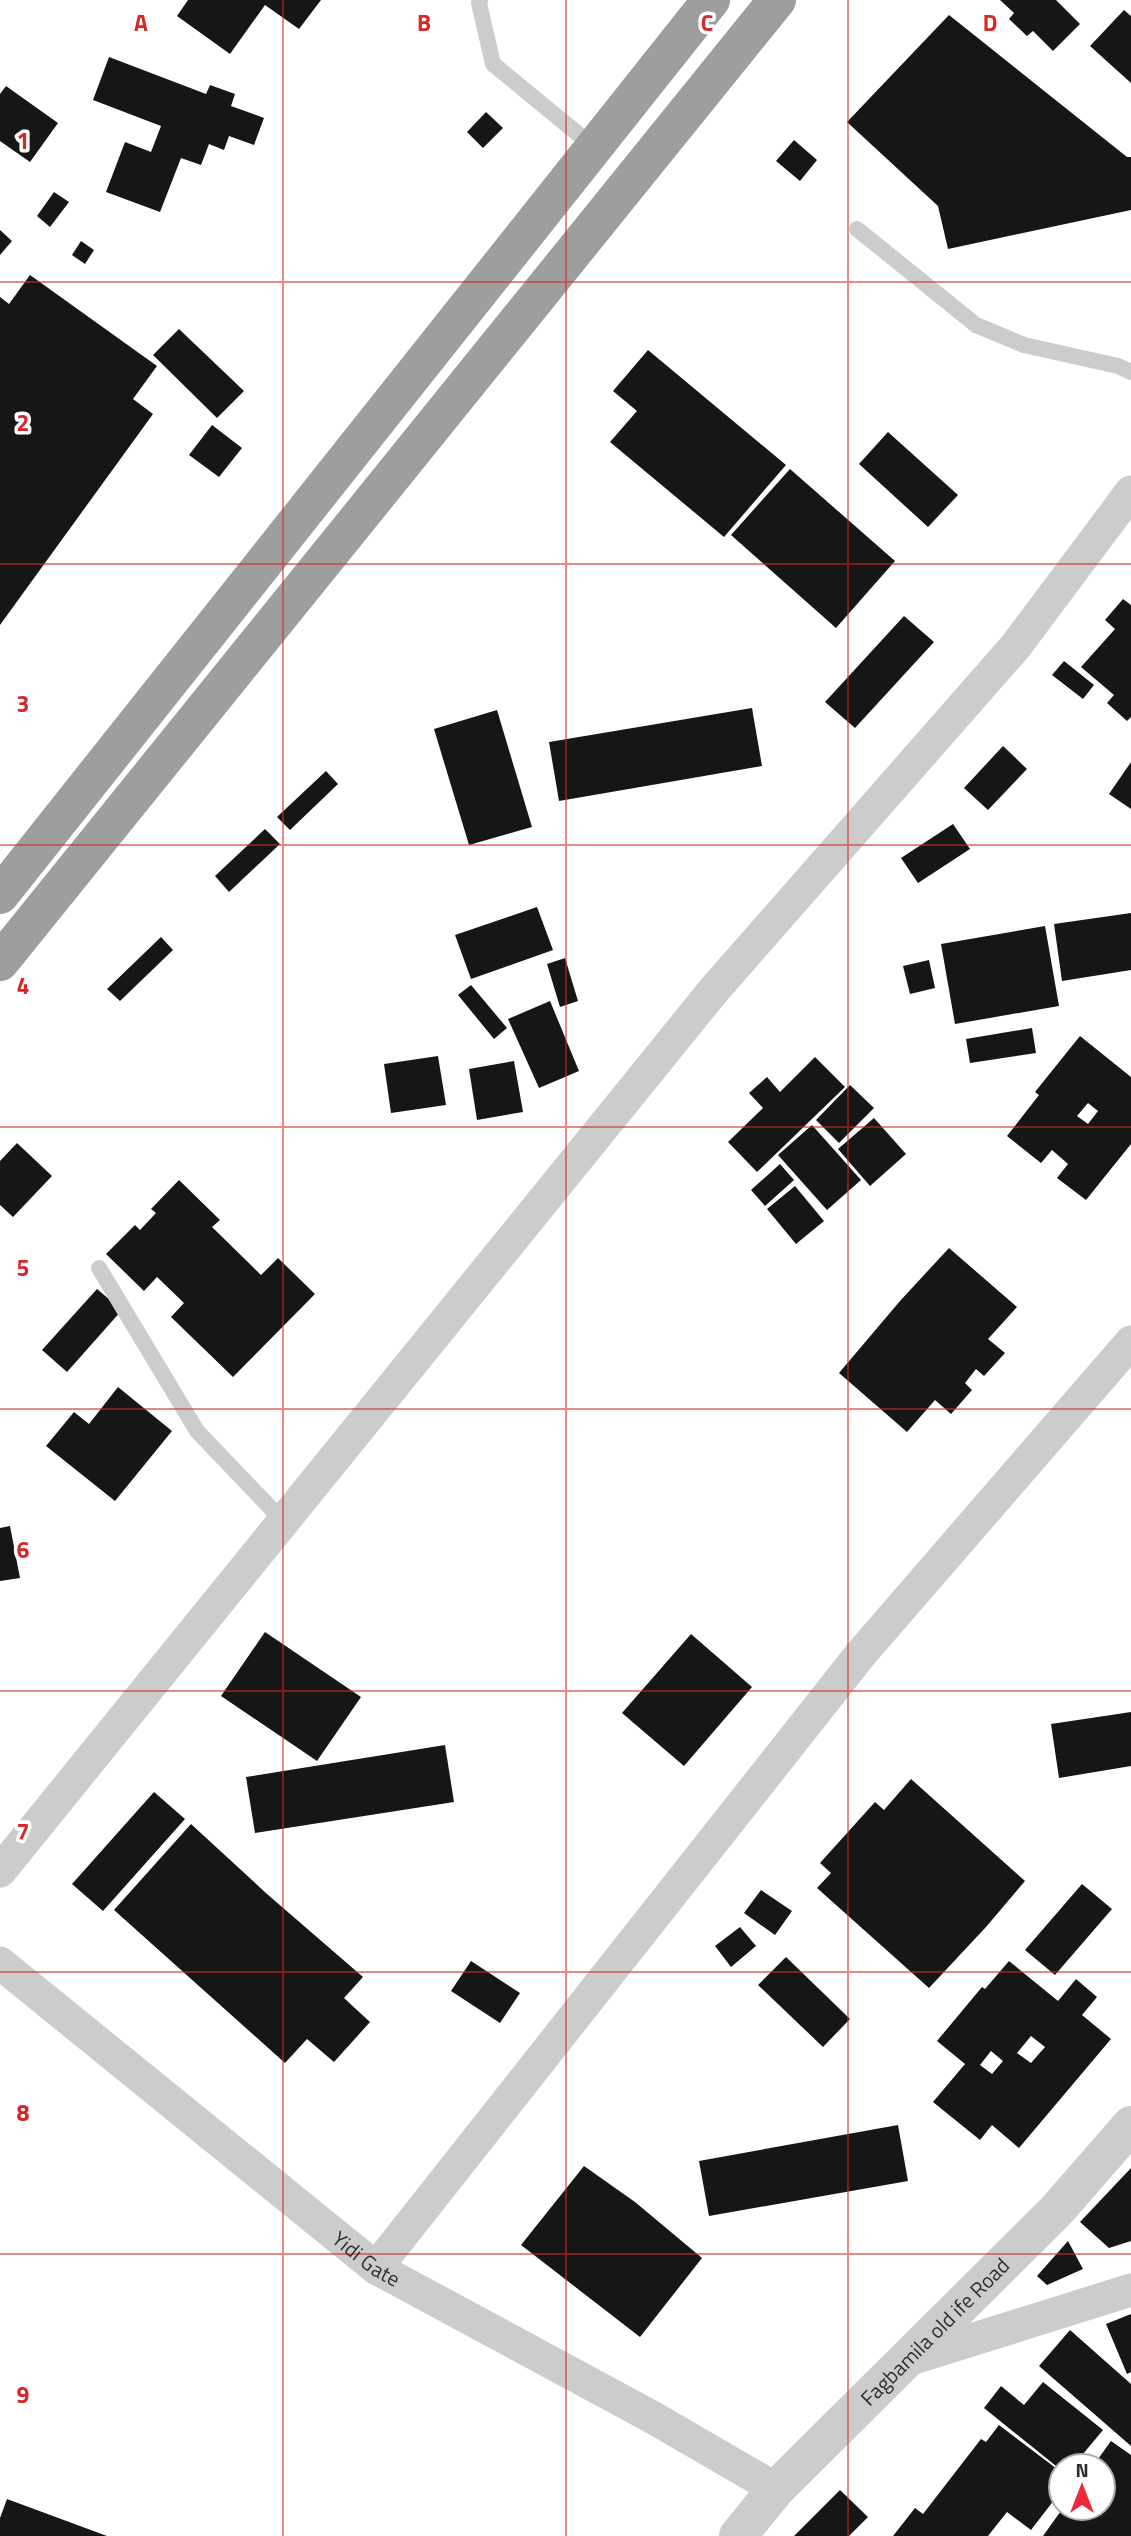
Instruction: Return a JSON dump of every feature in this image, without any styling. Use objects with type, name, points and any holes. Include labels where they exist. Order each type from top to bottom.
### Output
[{"type":"highway","points":[[0,895],[711,0]]},
{"type":"highway","points":[[0,962],[777,0]]},
{"type":"street","points":[[0,1871],[714,990],[1015,647],[1131,492]]},
{"type":"street","points":[[376,2268],[860,1654],[1131,1342]]},
{"type":"street","name":"Yidi Gate","points":[[0,1963],[376,2268],[652,2417],[776,2488]]},
{"type":"street","name":"Fagbamila old ife Road","points":[[738,2536],[776,2488],[1056,2211],[1131,2125]]},
{"type":"street","points":[[904,2361],[1131,2290]]},
{"type":"lane","points":[[480,0],[493,64],[594,147]]},
{"type":"lane","points":[[857,229],[976,325],[1024,345],[1118,366],[1131,372]]},
{"type":"lane","points":[[99,1268],[197,1430],[283,1521]]},
{"type":"building","points":[[188,0],[321,0],[299,29],[265,5],[230,54],[177,16]]},
{"type":"building","points":[[1000,0],[1056,0],[1080,24],[1053,51],[1033,31],[1027,36],[1009,19],[1014,13]]},
{"type":"building","points":[[1124,10],[1131,16],[1131,83],[1090,46]]},
{"type":"building","points":[[949,15],[1127,157],[1131,157],[1131,210],[948,249],[938,206],[847,122]]},
{"type":"building","points":[[109,57],[206,94],[210,85],[235,94],[231,106],[264,118],[254,145],[229,136],[224,150],[209,144],[201,165],[181,158],[160,212],[106,192],[125,142],[151,152],[161,126],[93,100]]},
{"type":"building","points":[[6,86],[58,123],[30,162],[0,141],[0,94]]},
{"type":"building","points":[[486,112],[503,128],[483,148],[467,132]]},
{"type":"building","points":[[794,140],[817,160],[800,181],[776,161]]},
{"type":"building","points":[[54,192],[69,202],[50,227],[37,216]]},
{"type":"building","points":[[0,230],[12,241],[0,255]]},
{"type":"building","points":[[81,241],[94,250],[85,264],[72,255]]},
{"type":"building","points":[[30,275],[157,366],[133,399],[153,414],[0,625],[0,297],[9,304]]},
{"type":"building","points":[[179,329],[244,391],[217,418],[153,355]]},
{"type":"building","points":[[648,350],[786,465],[724,537],[610,442],[637,411],[613,391]]},
{"type":"building","points":[[212,425],[242,448],[219,477],[189,455]]},
{"type":"building","points":[[888,432],[958,495],[928,527],[859,464]]},
{"type":"building","points":[[790,469],[895,561],[836,628],[731,535]]},
{"type":"building","points":[[1123,599],[1131,605],[1131,717],[1127,721],[1107,703],[1114,695],[1081,667],[1115,629],[1105,620]]},
{"type":"building","points":[[904,616],[934,642],[855,728],[825,702]]},
{"type":"building","points":[[1064,661],[1094,685],[1083,699],[1052,675]]},
{"type":"building","points":[[752,708],[762,766],[559,801],[549,742]]},
{"type":"building","points":[[497,710],[532,827],[469,845],[434,729]]},
{"type":"building","points":[[1003,746],[1027,769],[988,810],[964,788]]},
{"type":"building","points":[[1131,762],[1131,809],[1109,794]]},
{"type":"building","points":[[326,771],[338,784],[290,830],[277,817]]},
{"type":"building","points":[[953,824],[970,849],[918,883],[901,858]]},
{"type":"building","points":[[265,829],[280,844],[229,892],[215,876]]},
{"type":"building","points":[[537,907],[553,950],[471,979],[455,935]]},
{"type":"building","points":[[1131,913],[1131,970],[1062,981],[1054,924]]},
{"type":"building","points":[[1045,926],[1059,1006],[955,1024],[941,944]]},
{"type":"building","points":[[161,937],[173,950],[120,1001],[107,989]]},
{"type":"building","points":[[565,958],[578,1001],[560,1007],[547,964]]},
{"type":"building","points":[[929,960],[935,988],[910,994],[903,966]]},
{"type":"building","points":[[471,985],[507,1028],[494,1039],[458,995]]},
{"type":"building","points":[[550,1001],[579,1071],[539,1088],[508,1019]]},
{"type":"building","points":[[1032,1028],[1036,1053],[970,1063],[966,1039]]},
{"type":"building","points":[[1080,1036],[1131,1077],[1131,1144],[1086,1200],[1057,1178],[1068,1164],[1052,1150],[1041,1163],[1007,1136],[1039,1095],[1035,1092]],"holes":[[[1088,1103],[1098,1111],[1088,1124],[1077,1116]]]},
{"type":"building","points":[[438,1056],[446,1105],[391,1113],[384,1064]]},
{"type":"building","points":[[815,1057],[845,1087],[757,1172],[728,1142],[763,1108],[749,1093],[767,1077],[780,1092]]},
{"type":"building","points":[[514,1061],[523,1112],[477,1120],[469,1069]]},
{"type":"building","points":[[850,1085],[874,1108],[839,1143],[816,1120]]},
{"type":"building","points":[[874,1118],[906,1154],[870,1186],[838,1149]]},
{"type":"building","points":[[812,1125],[861,1180],[827,1210],[778,1155]]},
{"type":"building","points":[[17,1143],[52,1176],[13,1217],[0,1205],[0,1161]]},
{"type":"building","points":[[780,1164],[794,1180],[765,1206],[751,1190]]},
{"type":"building","points":[[179,1180],[220,1220],[212,1227],[261,1275],[278,1258],[315,1294],[233,1377],[171,1317],[184,1303],[157,1277],[144,1291],[106,1254],[135,1225],[140,1230],[156,1213],[151,1209]]},
{"type":"building","points":[[795,1186],[824,1221],[796,1244],[767,1209]]},
{"type":"building","points":[[949,1248],[1017,1307],[988,1339],[1005,1353],[984,1376],[976,1369],[965,1383],[972,1390],[951,1414],[935,1400],[907,1432],[839,1373]]},
{"type":"building","points":[[97,1289],[122,1310],[67,1372],[42,1350]]},
{"type":"building","points":[[118,1387],[172,1431],[115,1501],[46,1446],[74,1412],[89,1424]]},
{"type":"building","points":[[10,1526],[20,1578],[0,1581],[0,1528]]},
{"type":"building","points":[[265,1632],[361,1697],[317,1761],[221,1696]]},
{"type":"building","points":[[691,1634],[752,1687],[684,1766],[622,1713]]},
{"type":"building","points":[[1131,1712],[1131,1766],[1059,1778],[1051,1724]]},
{"type":"building","points":[[445,1745],[454,1802],[255,1833],[246,1777]]},
{"type":"building","points":[[911,1779],[1025,1881],[929,1988],[817,1888],[831,1873],[820,1863],[875,1802],[884,1810]]},
{"type":"building","points":[[154,1792],[185,1819],[103,1911],[72,1884]]},
{"type":"building","points":[[191,1824],[363,1977],[344,1998],[370,2022],[334,2062],[307,2039],[285,2063],[114,1910]]},
{"type":"building","points":[[1082,1884],[1112,1909],[1055,1975],[1025,1950]]},
{"type":"building","points":[[761,1890],[792,1911],[775,1935],[744,1913]]},
{"type":"building","points":[[740,1927],[756,1946],[731,1967],[715,1946]]},
{"type":"building","points":[[786,1957],[850,2019],[823,2047],[758,1985]]},
{"type":"building","points":[[471,1961],[520,1993],[500,2023],[451,1991]]},
{"type":"building","points":[[1009,1961],[1058,2001],[1076,1979],[1097,1997],[1082,2015],[1111,2039],[1019,2148],[992,2125],[980,2140],[933,2102],[965,2064],[937,2041],[982,1987],[985,1989]],"holes":[[[1031,2036],[1045,2047],[1031,2063],[1017,2053]],[[991,2051],[1003,2061],[992,2074],[980,2065]]]},
{"type":"building","points":[[898,2125],[908,2181],[709,2216],[699,2161]]},
{"type":"building","points":[[584,2166],[635,2202],[702,2258],[640,2337],[521,2245]]},
{"type":"building","points":[[1131,2168],[1131,2241],[1109,2248],[1080,2222]]},
{"type":"building","points":[[1068,2241],[1083,2269],[1047,2285],[1037,2276]]},
{"type":"building","points":[[1131,2314],[1131,2372],[1127,2374],[1106,2324]]},
{"type":"building","points":[[1070,2330],[1131,2384],[1131,2446],[1039,2366]]},
{"type":"building","points":[[1043,2382],[1103,2430],[1085,2452],[1047,2452],[1047,2459],[984,2408],[1001,2386],[1024,2405]]},
{"type":"building","points":[[999,2425],[1047,2461],[1047,2509],[1031,2530],[1007,2512],[988,2536],[893,2536],[915,2508],[923,2514],[981,2439],[986,2442]]},
{"type":"building","points":[[1111,2441],[1131,2455],[1131,2536],[1043,2536],[1053,2522],[1117,2522],[1117,2452],[1103,2452]]},
{"type":"building","points":[[840,2490],[868,2517],[849,2536],[794,2536]]},
{"type":"building","points":[[7,2499],[107,2536],[0,2536],[0,2518]]}]
